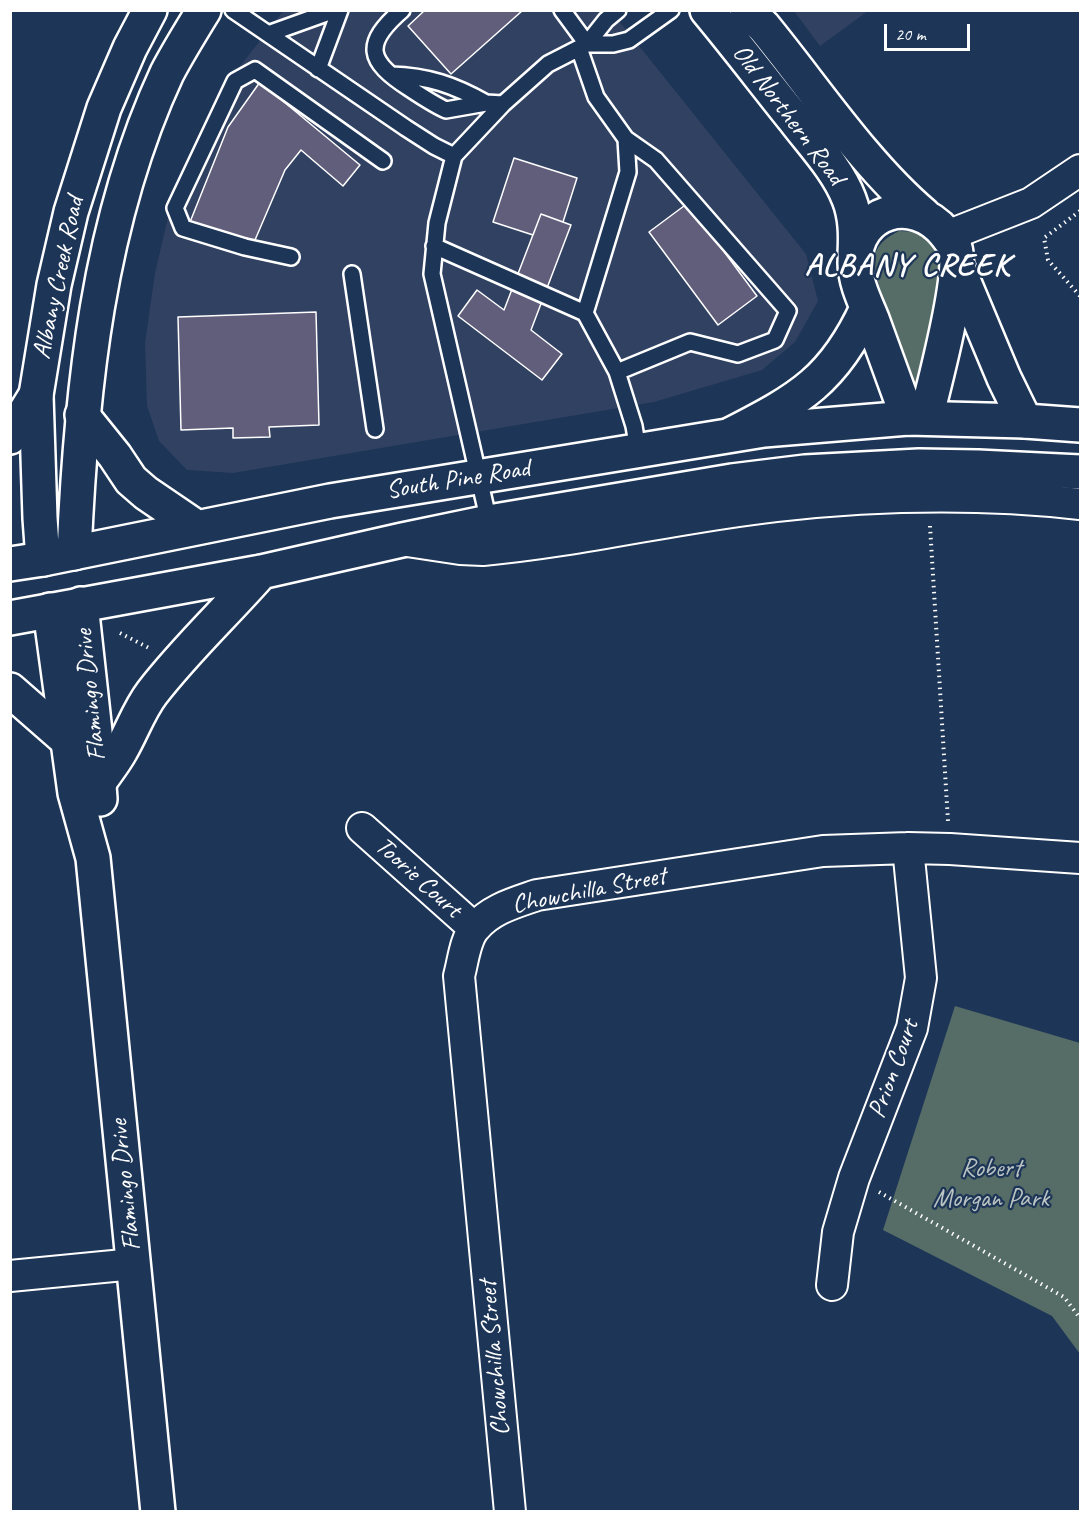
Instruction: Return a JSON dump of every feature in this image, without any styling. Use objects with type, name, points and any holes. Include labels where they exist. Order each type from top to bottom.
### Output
[{"type":"main road","name":"Albany Creek Road","points":[[59,556],[39,518],[36,395],[54,285],[71,212],[104,108],[130,48],[150,10]]},
{"type":"main road","name":"Albany Creek Road","points":[[59,556],[109,247],[144,130],[168,73],[204,10]]},
{"type":"main road","name":"Old Northern Road","points":[[707,10],[817,149],[844,189],[854,219],[858,282],[867,308],[917,418]]},
{"type":"main road","name":"Old Northern Road","points":[[747,10],[764,27],[876,166],[943,239]]},
{"type":"main road","name":"Old Northern Road","points":[[855,262],[862,235],[874,221],[888,213],[897,212],[943,239]]},
{"type":"main road","points":[[943,239],[952,302],[917,418],[919,466],[978,466],[1080,472]]},
{"type":"main road","points":[[943,239],[1004,378],[1026,421]]},
{"type":"main road","points":[[732,434],[791,402],[816,382],[847,345],[867,308]]},
{"type":"main road","points":[[10,437],[36,395]]},
{"type":"main road","points":[[82,415],[131,480],[196,527]]},
{"type":"main road","points":[[917,418],[1080,425]]},
{"type":"main road","name":"South Pine Road","points":[[10,564],[330,501],[732,434],[792,426],[917,418]]},
{"type":"main road","name":"South Pine Road","points":[[10,618],[261,572],[489,522],[805,472],[919,466]]},
{"type":"main road","points":[[59,556],[66,607]]},
{"type":"main road","points":[[100,781],[121,750],[150,694],[199,637],[222,616],[261,572]]},
{"type":"main road","name":"Flamingo Drive","points":[[66,607],[66,739],[75,793],[93,858],[158,1512]]},
{"type":"main road","name":"Flamingo Drive","points":[[66,607],[100,781],[93,858]]},
{"type":"main road","points":[[10,690],[66,739]]},
{"type":"street","points":[[104,108],[116,49],[122,29],[132,10]]},
{"type":"street","points":[[943,239],[1031,203],[1080,170]]},
{"type":"street","points":[[929,498],[992,498],[1080,504]]},
{"type":"street","name":"South Pine Road","points":[[402,540],[460,549],[483,550],[775,506],[858,499],[929,498]]},
{"type":"street","name":"Toorie Court","points":[[362,828],[474,928]]},
{"type":"street","name":"Prion Court","points":[[831,1285],[838,1232],[854,1178],[912,1028],[921,978],[908,848]]},
{"type":"street","name":"Chowchilla Street","points":[[510,1512],[459,976],[467,944],[474,928],[502,907],[537,895],[823,851],[950,849],[1080,858]]},
{"type":"street","points":[[10,1276],[134,1264]]},
{"type":"lane","points":[[232,10],[429,143],[454,156]]},
{"type":"lane","points":[[268,34],[335,10]]},
{"type":"lane","points":[[318,69],[340,10]]},
{"type":"lane","points":[[402,10],[386,24],[377,38],[374,50],[380,66],[446,110],[486,103],[503,104]]},
{"type":"lane","points":[[562,10],[583,46],[596,97],[626,139],[656,160],[788,310],[775,340],[738,354],[690,342],[617,372]]},
{"type":"lane","points":[[489,522],[432,274],[440,208],[454,156],[503,104],[548,64],[583,46],[618,10]]},
{"type":"lane","points":[[583,46],[614,44],[629,40],[671,10]]},
{"type":"lane","points":[[291,256],[245,247],[183,228],[176,208],[235,81],[255,70],[383,161]]},
{"type":"lane","points":[[391,75],[430,78],[460,89],[486,103]]},
{"type":"lane","points":[[585,313],[628,172],[626,139]]},
{"type":"lane","points":[[434,246],[585,313],[617,372],[634,426],[638,450]]},
{"type":"lane","points":[[352,274],[375,429]]},
{"type":"path","points":[[1080,211],[1044,238],[1048,260],[1080,296]]},
{"type":"path","points":[[929,498],[950,849]]},
{"type":"path","points":[[120,633],[155,652]]},
{"type":"path","points":[[854,1178],[1064,1298],[1080,1318]]},
{"type":"shaded area","points":[[283,11],[611,11],[806,254],[818,301],[795,342],[762,370],[654,402],[233,473],[187,470],[159,441],[147,406],[145,343],[155,273],[173,196],[234,74]]},
{"type":"shaded area","points":[[794,11],[868,11],[820,46]]},
{"type":"green space","points":[[899,231],[925,236],[934,246],[940,262],[941,272],[920,390],[913,390],[874,270],[876,251],[879,246]]},
{"type":"green space","name":"Robert Morgan Park","points":[[955,1006],[1080,1043],[1080,1354],[1052,1316],[883,1230]]},
{"type":"building","points":[[425,10],[522,11],[451,74],[408,26]]},
{"type":"building","points":[[260,82],[360,165],[343,186],[301,150],[285,170],[252,247],[190,222],[228,127]]},
{"type":"building","points":[[514,158],[577,178],[563,222],[541,214],[533,235],[493,222]]},
{"type":"building","points":[[688,203],[757,296],[718,325],[649,232]]},
{"type":"building","points":[[541,214],[571,225],[531,330],[562,354],[542,380],[458,316],[477,290],[504,310]]},
{"type":"building","points":[[316,312],[319,425],[269,427],[270,437],[233,438],[233,428],[181,430],[178,317]]},
{"type":"district","name":"ALBANY CREEK","points":[[908,267]]}]
